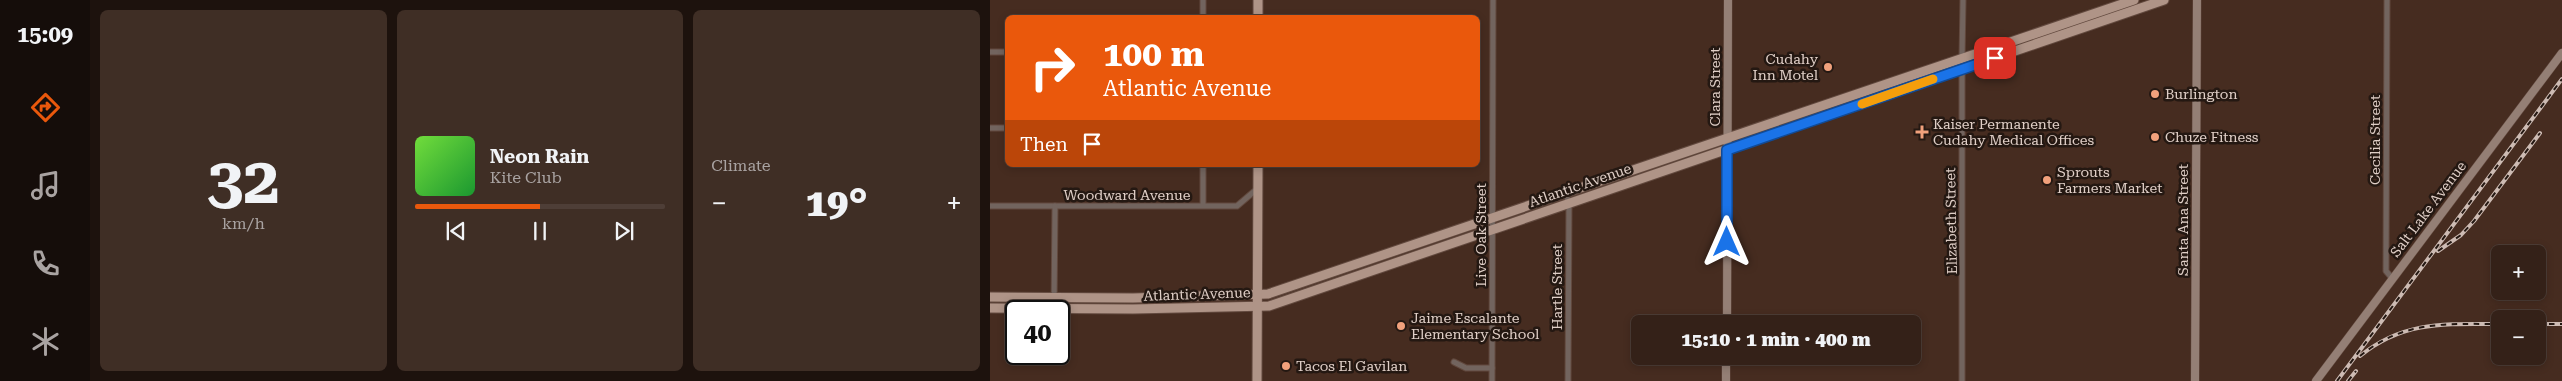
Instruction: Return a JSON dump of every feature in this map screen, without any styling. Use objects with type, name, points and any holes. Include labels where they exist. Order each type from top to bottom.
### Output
[{"type":"main road","points":[[1258,0],[1258,15]]},
{"type":"main road","name":"Atlantic Avenue","points":[[990,297],[1054,298],[1268,294],[2134,0]]},
{"type":"main road","name":"Atlantic Avenue","points":[[1070,309],[1269,306],[2164,0]]},
{"type":"main road","points":[[1257,381],[1258,167]]},
{"type":"main road","name":"Atlantic Avenue","points":[[990,308],[1005,308]]},
{"type":"street","points":[[1203,0],[1203,15]]},
{"type":"street","name":"Live Oak Street","points":[[1492,381],[1493,0]]},
{"type":"street","name":"Clara Street","points":[[1727,315],[1728,0]]},
{"type":"street","name":"Elizabeth Street","points":[[1962,381],[1963,0]]},
{"type":"street","name":"Santa Ana Street","points":[[2195,381],[2197,0]]},
{"type":"street","name":"Cecilia Street","points":[[2387,0],[2386,271],[2392,278]]},
{"type":"street","points":[[990,52],[1005,52]]},
{"type":"street","name":"Salt Lake Avenue","points":[[2316,381],[2562,53]]},
{"type":"street","points":[[990,128],[1005,128]]},
{"type":"street","points":[[1203,167],[1203,206]]},
{"type":"street","name":"Woodward Avenue","points":[[990,206],[1237,206],[1258,189]]},
{"type":"street","name":"Hartle Street","points":[[1565,193],[1569,203],[1568,381]]},
{"type":"street","points":[[1054,298],[1055,206]]},
{"type":"street","points":[[1454,362],[1466,368],[1492,368]]},
{"type":"street","points":[[1726,365],[1726,381]]},
{"type":"railway","points":[[2337,381],[2562,79]]},
{"type":"railway","points":[[2438,251],[2461,235],[2474,221],[2540,133]]},
{"type":"railway","points":[[2360,356],[2376,344],[2410,330],[2427,326],[2491,324]]},
{"type":"railway","points":[[2546,324],[2562,324]]},
{"type":"railway","points":[[2348,381],[2356,371]]},
{"type":"slow traffic","points":[[1862,104],[1933,79]]},
{"type":"place","name":"Cudahy Inn Motel","points":[[1828,67]]},
{"type":"place","name":"Burlington","points":[[2155,94]]},
{"type":"place","name":"Kaiser Permanente Cudahy Medical Offices","points":[[1922,132]]},
{"type":"place","name":"Chuze Fitness","points":[[2155,137]]},
{"type":"place","name":"Sprouts Farmers Market","points":[[2047,180]]},
{"type":"place","name":"Jaime Escalante Elementary School","points":[[1401,326]]},
{"type":"place","name":"Tacos El Gavilan","points":[[1286,366]]},
{"type":"route","points":[[1727,242],[1727,150],[1995,58]]}]
